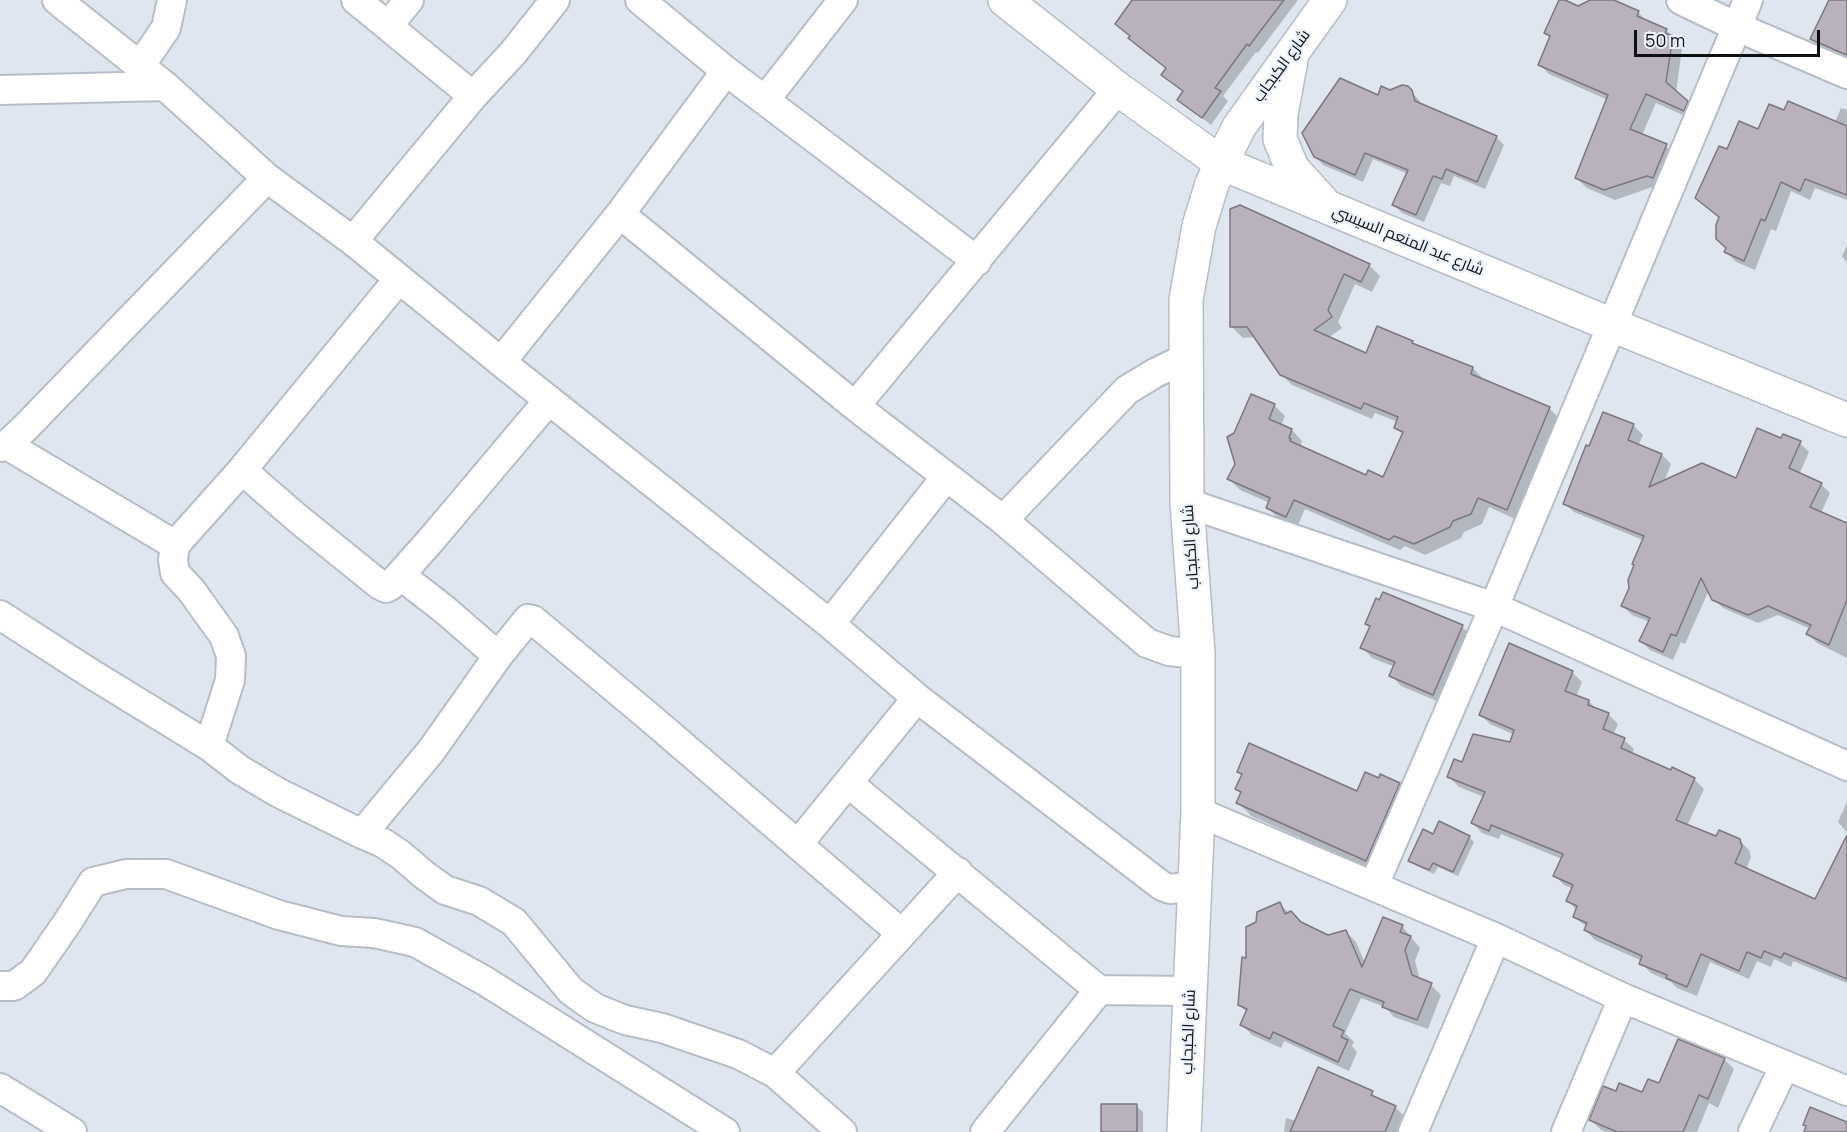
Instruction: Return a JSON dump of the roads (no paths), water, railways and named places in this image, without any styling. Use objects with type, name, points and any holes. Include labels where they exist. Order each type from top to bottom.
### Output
[{"type":"main road","name":"شارع عبد المنعم السيسي","points":[[1005,0],[1118,88],[1221,163],[1847,420]]},
{"type":"main road","name":"شارع الكبجاب","points":[[1184,1132],[1198,812],[1198,654],[1187,504],[1186,300],[1199,226],[1221,163],[1239,127],[1330,0]]},
{"type":"main road","points":[[1292,54],[1281,114],[1280,139],[1292,168],[1329,208]]},
{"type":"street","points":[[57,0],[165,86],[267,178],[353,241],[830,624],[917,698],[1162,886],[1170,889],[1195,886]]},
{"type":"street","points":[[140,66],[166,28],[172,0]]},
{"type":"street","points":[[356,0],[473,96]]},
{"type":"street","points":[[388,26],[409,0]]},
{"type":"street","points":[[353,241],[473,96],[513,53],[555,0]]},
{"type":"street","points":[[640,0],[726,70],[977,261]]},
{"type":"street","points":[[765,100],[843,0]]},
{"type":"street","points":[[1681,0],[1737,27],[1847,74]]},
{"type":"street","points":[[1374,885],[1494,607],[1748,0]]},
{"type":"street","points":[[501,362],[620,213],[726,70]]},
{"type":"street","points":[[0,90],[165,86]]},
{"type":"street","points":[[855,406],[1118,88]]},
{"type":"street","points":[[175,545],[3,446],[267,178]]},
{"type":"street","points":[[620,213],[855,406],[1003,520],[1147,643],[1169,651],[1198,654]]},
{"type":"street","points":[[209,746],[230,680],[231,657],[224,636],[176,573],[173,560],[175,545],[242,470],[398,279]]},
{"type":"street","points":[[1003,520],[1127,390],[1188,357]]},
{"type":"street","points":[[242,470],[297,518],[386,588],[400,575],[549,400]]},
{"type":"street","points":[[830,624],[946,477]]},
{"type":"street","points":[[1187,504],[1494,607],[1847,766]]},
{"type":"street","points":[[400,575],[498,656]]},
{"type":"street","points":[[0,615],[209,746],[240,770],[279,793],[383,843],[445,890],[479,901],[514,922],[571,991],[595,1008],[625,1020],[662,1028],[738,1054],[775,1073],[842,1132]]},
{"type":"street","points":[[362,834],[431,751],[498,656],[528,619],[533,620],[901,933]]},
{"type":"street","points":[[798,844],[917,698]]},
{"type":"street","points":[[848,783],[1100,990],[1190,991]]},
{"type":"street","points":[[1198,812],[1496,938],[1623,998],[1847,1091]]},
{"type":"street","points":[[775,1073],[958,872]]},
{"type":"street","points":[[0,986],[14,986],[33,972],[93,882],[126,874],[166,874],[279,915],[341,931],[374,933],[415,942],[485,981],[725,1132]]},
{"type":"street","points":[[1413,1132],[1496,938]]},
{"type":"street","points":[[985,1132],[1100,990]]},
{"type":"street","points":[[1566,1132],[1623,998]]},
{"type":"street","points":[[1753,1132],[1785,1065]]},
{"type":"street","points":[[0,1088],[72,1132]]}]
